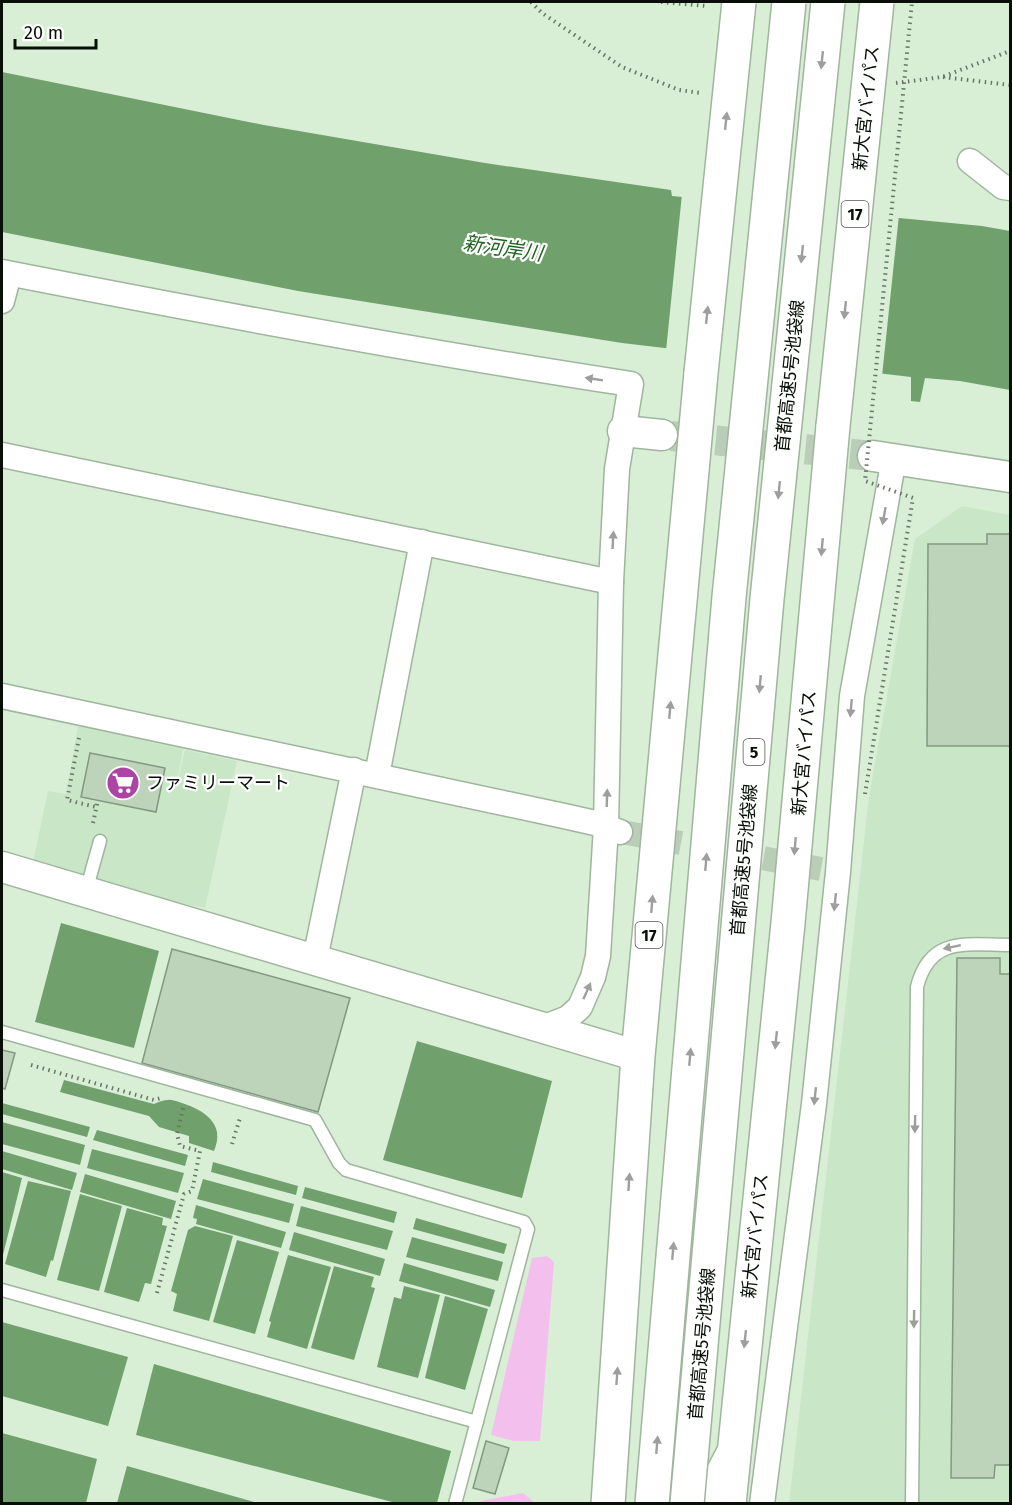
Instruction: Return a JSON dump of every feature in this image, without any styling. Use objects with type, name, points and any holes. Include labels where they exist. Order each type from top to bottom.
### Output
[{"type":"main road","name":"首都高速5号池袋線","points":[[652,1503],[729,597],[789,2]]},
{"type":"main road","name":"首都高速5号池袋線","points":[[687,1503],[767,599],[828,2]]},
{"type":"main road","name":"新大宮バイパス","points":[[729,1503],[788,923],[833,426],[877,2]]},
{"type":"main road","name":"17","points":[[608,1502],[638,1056],[701,373],[723,4]]},
{"type":"main road","points":[[706,1503],[734,1452]]},
{"type":"street","points":[[970,161],[1003,187],[1011,188]]},
{"type":"street","points":[[2,301],[5,273],[475,360],[631,384],[617,469],[611,582],[614,830],[597,966],[580,1007],[568,1018],[545,1027]]},
{"type":"street","points":[[624,431],[662,435]]},
{"type":"street","points":[[2,455],[611,582]]},
{"type":"street","points":[[762,1503],[814,1104],[830,871],[884,457],[1011,477]]},
{"type":"street","points":[[315,960],[366,772],[422,542]]},
{"type":"street","points":[[2,696],[366,772],[595,823],[614,830]]},
{"type":"street","points":[[2,867],[638,1056]]},
{"type":"lane","points":[[85,892],[100,841]]},
{"type":"lane","points":[[912,1503],[917,987],[927,962],[942,949],[951,945],[1011,945]]},
{"type":"lane","points":[[2,1032],[315,1120],[339,1163],[346,1170],[524,1222],[528,1229],[455,1503]]},
{"type":"lane","points":[[2,1290],[477,1422]]},
{"type":"path","points":[[664,2],[723,4]]},
{"type":"path","points":[[865,794],[913,498],[865,481],[912,2]]},
{"type":"path","points":[[1011,51],[942,77],[1011,85]]},
{"type":"path","points":[[84,713],[67,800],[96,807]]},
{"type":"path","points":[[92,828],[98,800]]},
{"type":"path","points":[[31,1065],[154,1100],[168,1096]]},
{"type":"path","points":[[157,1293],[184,1194],[192,1191],[200,1151],[180,1146],[177,1134],[185,1102],[177,1098]]},
{"type":"path","points":[[232,1144],[246,1100]]},
{"type":"shaded area","points":[[962,506],[1010,515],[1010,1503],[789,1504],[869,797],[915,539]]},
{"type":"shaded area","points":[[78,726],[183,749],[176,788],[185,750],[237,761],[205,908],[153,897],[153,895],[33,862],[48,791],[66,794]]},
{"type":"shaded area","points":[[547,1256],[554,1262],[540,1441],[514,1441],[491,1435],[532,1258]]},
{"type":"shaded area","points":[[523,1493],[535,1503],[480,1503],[481,1501]]},
{"type":"water","name":"新河岸川","points":[[2,72],[264,125],[485,163],[671,190],[672,196],[982,226],[1010,231],[1010,390],[960,381],[925,378],[920,402],[911,401],[911,377],[622,343],[298,291],[2,232]]},
{"type":"water","points":[[61,923],[159,951],[134,1048],[35,1022]]},
{"type":"water","points":[[417,1041],[552,1081],[522,1198],[383,1160]]},
{"type":"water","points":[[64,1080],[154,1104],[170,1100],[190,1106],[205,1114],[215,1126],[217,1141],[214,1151],[189,1143],[189,1136],[159,1127],[149,1116],[60,1092]]},
{"type":"water","points":[[2,1103],[90,1127],[87,1137],[2,1114]]},
{"type":"water","points":[[2,1122],[85,1145],[80,1165],[2,1144]]},
{"type":"water","points":[[97,1130],[188,1155],[185,1166],[93,1140]]},
{"type":"water","points":[[92,1149],[184,1173],[178,1193],[87,1168]]},
{"type":"water","points":[[2,1151],[77,1173],[72,1190],[2,1169]]},
{"type":"water","points":[[213,1162],[298,1186],[296,1195],[211,1172]]},
{"type":"water","points":[[2,1172],[22,1178],[2,1259]]},
{"type":"water","points":[[85,1174],[176,1201],[171,1219],[80,1192]]},
{"type":"water","points":[[203,1179],[294,1204],[289,1223],[197,1199]]},
{"type":"water","points":[[28,1181],[71,1191],[53,1261],[51,1260],[46,1277],[5,1264]]},
{"type":"water","points":[[305,1187],[397,1212],[394,1223],[302,1198]]},
{"type":"water","points":[[80,1194],[122,1206],[99,1291],[57,1280]]},
{"type":"water","points":[[196,1205],[286,1232],[281,1248],[196,1224],[197,1219],[193,1218]]},
{"type":"water","points":[[301,1206],[393,1231],[387,1250],[296,1226]]},
{"type":"water","points":[[127,1208],[163,1218],[162,1225],[167,1226],[151,1284],[145,1283],[139,1302],[104,1292]]},
{"type":"water","points":[[416,1218],[507,1244],[504,1254],[413,1229]]},
{"type":"water","points":[[195,1226],[233,1236],[209,1321],[173,1311],[177,1294],[171,1291],[188,1230]]},
{"type":"water","points":[[294,1232],[385,1259],[380,1276],[289,1250]]},
{"type":"water","points":[[412,1237],[503,1262],[498,1281],[406,1257]]},
{"type":"water","points":[[237,1240],[279,1252],[255,1334],[213,1322]]},
{"type":"water","points":[[288,1255],[331,1267],[307,1349],[267,1337],[271,1322],[269,1321]]},
{"type":"water","points":[[404,1263],[495,1290],[490,1307],[399,1281]]},
{"type":"water","points":[[334,1266],[374,1277],[371,1287],[375,1288],[354,1360],[311,1348]]},
{"type":"water","points":[[404,1286],[440,1295],[418,1378],[377,1367],[394,1297],[401,1299]]},
{"type":"water","points":[[445,1296],[488,1309],[465,1390],[425,1378]]},
{"type":"water","points":[[2,1322],[128,1357],[108,1426],[2,1396]]},
{"type":"water","points":[[154,1364],[451,1451],[437,1503],[396,1503],[136,1435]]},
{"type":"water","points":[[2,1433],[97,1459],[86,1503],[2,1502]]},
{"type":"water","points":[[127,1466],[258,1503],[117,1503]]},
{"type":"pier","points":[[682,194],[899,215],[882,376],[666,351]]},
{"type":"building","points":[[987,534],[1010,534],[1010,746],[927,746],[928,544],[987,544]]},
{"type":"building","points":[[90,753],[165,768],[156,812],[81,797]]},
{"type":"building","points":[[172,949],[350,998],[318,1112],[142,1063]]},
{"type":"building","points":[[957,958],[1000,958],[1000,974],[1010,974],[1010,1465],[995,1465],[994,1478],[951,1478]]},
{"type":"building","points":[[2,1050],[15,1053],[5,1089],[2,1088]]},
{"type":"building","points":[[486,1441],[509,1448],[495,1494],[473,1488]]},
{"type":"tunnel","points":[[671,436],[873,456]]},
{"type":"tunnel","points":[[622,832],[821,869]]},
{"type":"place","name":"ファミリーマート","points":[[123,783]]}]
